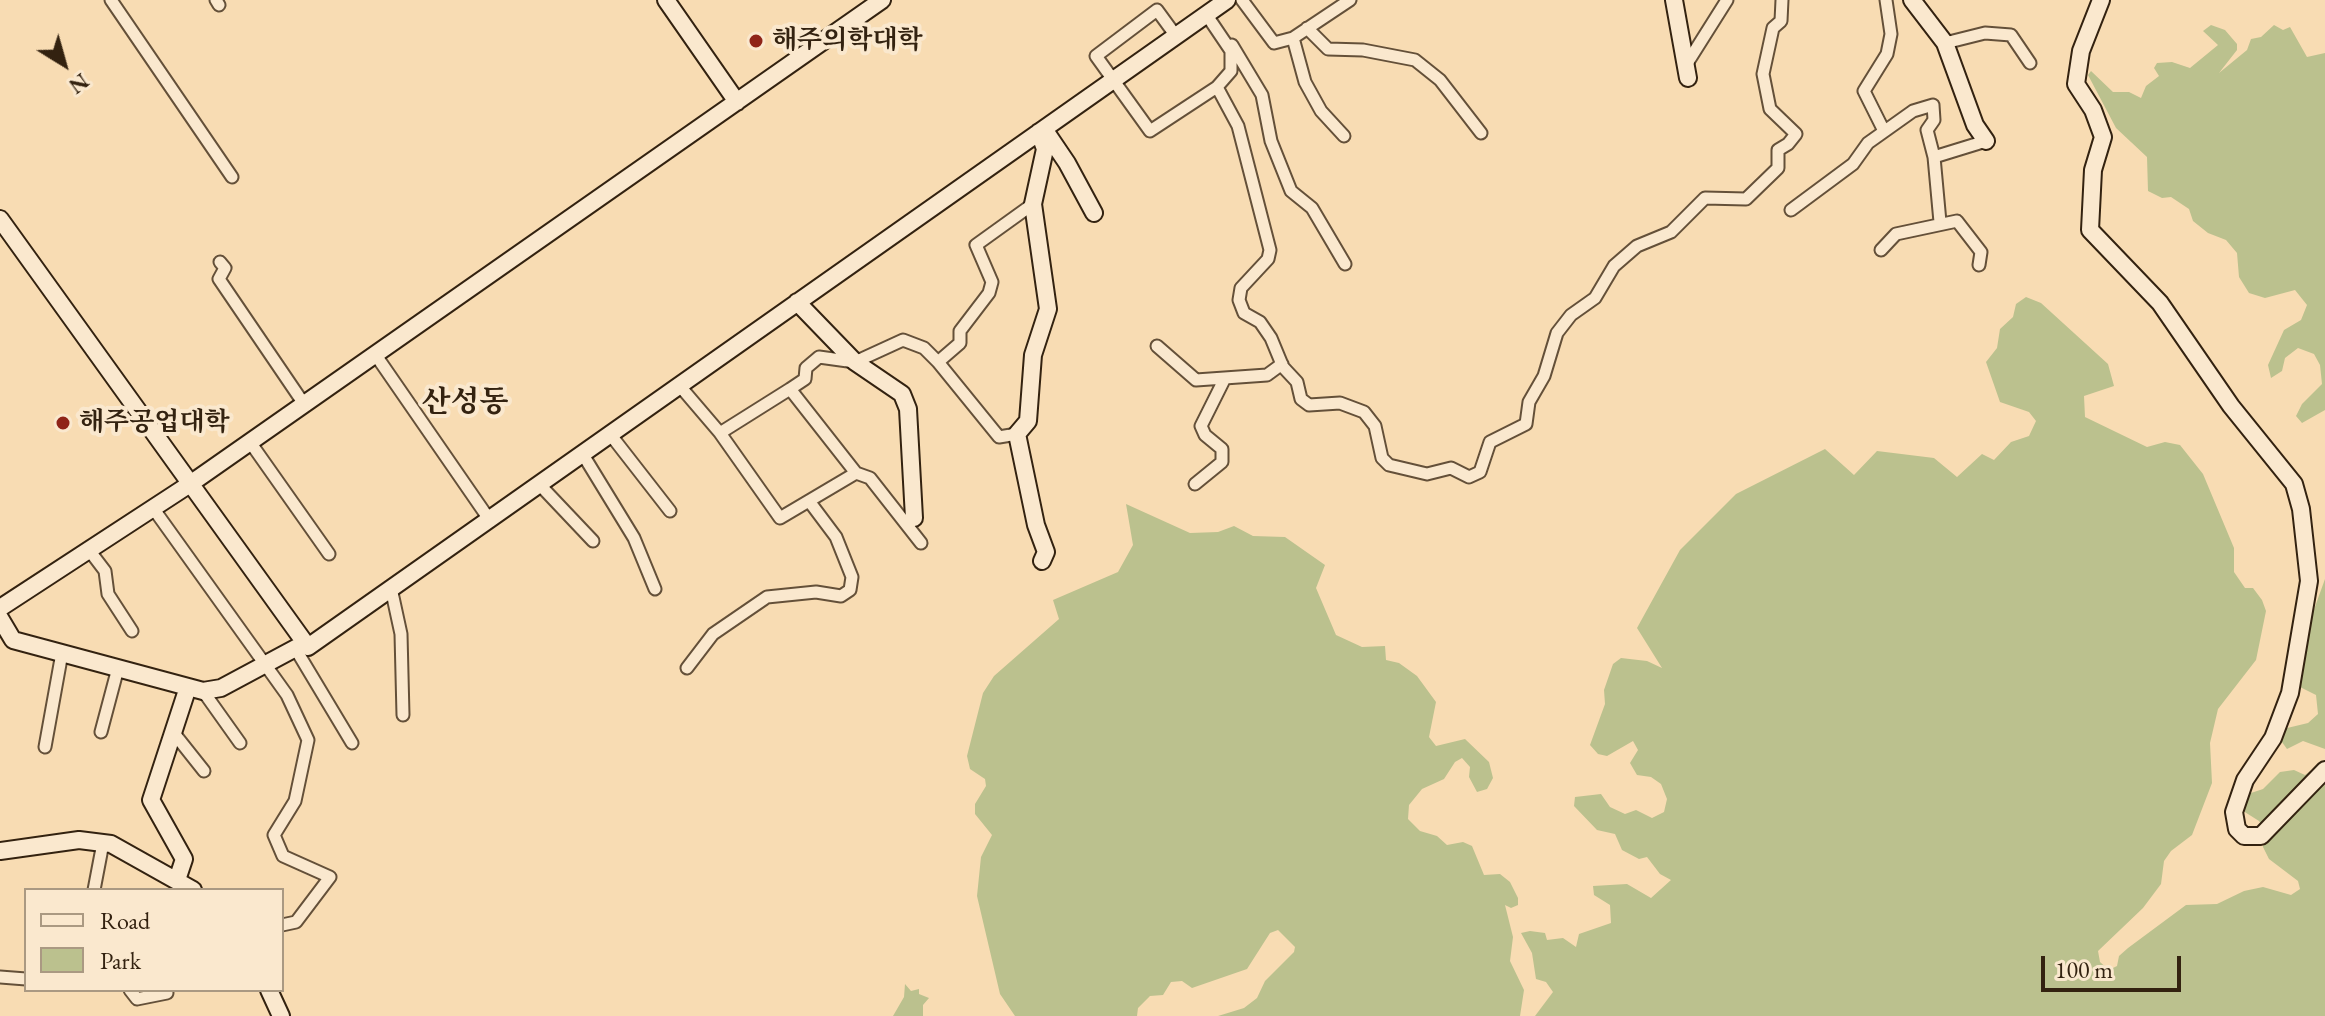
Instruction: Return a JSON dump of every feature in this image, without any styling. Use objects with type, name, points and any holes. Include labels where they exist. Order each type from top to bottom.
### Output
[{"type":"street","points":[[111,0],[232,177]]},
{"type":"street","points":[[666,0],[737,102]]},
{"type":"street","points":[[882,0],[190,484],[89,550],[0,619],[13,640],[196,689],[221,688],[300,646],[308,647],[1176,36],[1208,8],[1227,0]]},
{"type":"street","points":[[1242,0],[1274,43],[1293,38],[1350,0]]},
{"type":"street","points":[[1674,0],[1687,71]]},
{"type":"street","points":[[1687,71],[1727,0]]},
{"type":"street","points":[[1217,87],[1238,126],[1270,250],[1268,259],[1241,288],[1239,300],[1244,313],[1260,322],[1271,338],[1282,364],[1297,382],[1301,399],[1309,405],[1340,403],[1364,412],[1375,426],[1382,458],[1389,465],[1427,474],[1451,468],[1469,477],[1480,472],[1490,442],[1526,424],[1529,402],[1544,376],[1557,333],[1571,315],[1595,298],[1614,266],[1637,246],[1671,232],[1705,198],[1746,199],[1778,168],[1778,150],[1796,134],[1770,109],[1763,74],[1773,28],[1781,21],[1782,0]]},
{"type":"street","points":[[1884,131],[1864,91],[1887,54],[1891,34],[1886,0]]},
{"type":"street","points":[[1912,0],[1945,43],[1975,125],[1986,141],[1934,157]]},
{"type":"street","points":[[2101,0],[2081,51],[2076,84],[2093,110],[2103,137],[2093,170],[2090,230],[2160,303],[2223,395],[2294,484],[2301,509],[2309,581],[2290,693],[2273,738],[2245,780],[2234,812],[2237,829],[2244,836],[2261,836],[2325,770]]},
{"type":"street","points":[[1176,36],[1157,10],[1096,56],[1150,131],[1217,87],[1231,71],[1231,51],[1208,8]]},
{"type":"street","points":[[1208,8],[1262,95],[1271,141],[1291,191],[1312,208],[1345,264]]},
{"type":"street","points":[[1307,28],[1328,49],[1363,50],[1415,60],[1440,80],[1481,133]]},
{"type":"street","points":[[1945,43],[1985,33],[2011,35],[2030,63]]},
{"type":"street","points":[[1293,38],[1305,82],[1321,111],[1344,136]]},
{"type":"street","points":[[1791,210],[1853,164],[1868,143],[1884,131],[1913,111],[1933,105],[1934,120],[1927,130],[1934,157],[1940,222]]},
{"type":"street","points":[[720,433],[805,379],[806,368],[819,357],[855,362],[903,340],[924,348],[938,362],[999,437],[1017,434],[1028,421],[1033,355],[1048,309],[1033,204],[1045,149],[1041,131]]},
{"type":"street","points":[[1041,131],[1067,163],[1094,213]]},
{"type":"street","points":[[938,362],[960,343],[960,331],[989,293],[992,282],[976,245],[1033,204]]},
{"type":"street","points":[[0,219],[190,484],[300,646],[352,743]]},
{"type":"street","points":[[1881,250],[1896,234],[1940,222],[1957,221],[1981,252],[1979,265]]},
{"type":"street","points":[[220,262],[225,268],[219,279],[304,404]]},
{"type":"street","points":[[797,302],[855,362],[902,394],[908,409],[914,518]]},
{"type":"street","points":[[1157,346],[1196,380],[1267,375],[1282,364]]},
{"type":"street","points":[[375,354],[489,519]]},
{"type":"street","points":[[1195,484],[1222,462],[1222,449],[1205,435],[1201,426],[1225,378]]},
{"type":"street","points":[[679,385],[720,433],[780,518],[856,473]]},
{"type":"street","points":[[790,389],[856,473],[870,478],[921,543]]},
{"type":"street","points":[[610,434],[670,511]]},
{"type":"street","points":[[1017,434],[1036,525],[1046,552],[1042,561]]},
{"type":"street","points":[[250,442],[329,554]]},
{"type":"street","points":[[582,453],[634,538],[655,589]]},
{"type":"street","points":[[539,484],[593,541]]},
{"type":"street","points":[[687,668],[713,634],[767,597],[816,592],[841,596],[850,590],[852,577],[836,537],[809,501]]},
{"type":"street","points":[[153,508],[287,695],[308,740],[295,801],[274,835],[283,856],[330,877],[296,922],[284,925]]},
{"type":"street","points":[[89,550],[105,571],[108,594],[132,631]]},
{"type":"street","points":[[391,588],[401,634],[403,715]]},
{"type":"street","points":[[45,747],[62,653]]},
{"type":"street","points":[[101,732],[118,668]]},
{"type":"street","points":[[177,880],[184,859],[151,800],[173,732],[196,689]]},
{"type":"street","points":[[196,689],[240,743]]},
{"type":"street","points":[[173,732],[204,771]]},
{"type":"street","points":[[0,851],[79,840],[103,843],[190,888]]},
{"type":"street","points":[[94,888],[103,843]]},
{"type":"street","points":[[0,977],[24,979]]},
{"type":"street","points":[[132,992],[137,999],[167,993]]},
{"type":"street","points":[[270,992],[281,1016]]},
{"type":"green space","points":[[2211,25],[2225,30],[2237,44],[2237,50],[2219,73],[2247,50],[2251,39],[2261,37],[2274,25],[2283,30],[2290,27],[2307,57],[2325,53],[2325,410],[2302,423],[2296,416],[2302,404],[2322,384],[2320,365],[2314,354],[2298,348],[2285,358],[2282,371],[2271,378],[2268,365],[2284,330],[2301,320],[2307,305],[2295,290],[2265,298],[2249,293],[2239,277],[2237,253],[2226,240],[2208,233],[2193,221],[2189,209],[2171,197],[2162,198],[2148,191],[2147,157],[2116,128],[2088,75],[2091,71],[2113,92],[2129,92],[2141,98],[2146,86],[2159,76],[2154,68],[2157,63],[2172,62],[2190,68],[2218,45],[2203,31]]},
{"type":"green space","points":[[2026,297],[2041,303],[2108,364],[2114,386],[2084,396],[2085,417],[2147,447],[2165,442],[2180,445],[2203,474],[2234,548],[2234,572],[2245,588],[2253,588],[2266,611],[2256,660],[2218,709],[2210,743],[2212,783],[2192,835],[2171,851],[2164,861],[2161,884],[2143,908],[2098,951],[2100,962],[2109,970],[2117,966],[2119,956],[2128,948],[2186,905],[2217,904],[2244,891],[2263,887],[2291,895],[2300,889],[2298,881],[2269,859],[2263,847],[2265,830],[2259,821],[2240,809],[2248,794],[2263,789],[2280,772],[2294,770],[2305,775],[2325,760],[2325,1016],[1535,1016],[1553,992],[1546,982],[1536,979],[1532,953],[1521,933],[1545,933],[1547,940],[1563,938],[1576,947],[1579,934],[1611,923],[1610,905],[1594,895],[1593,886],[1627,884],[1651,898],[1671,880],[1660,874],[1647,857],[1639,859],[1622,850],[1615,834],[1597,830],[1574,806],[1575,797],[1601,794],[1610,807],[1625,814],[1636,810],[1652,818],[1664,812],[1667,799],[1661,784],[1651,777],[1637,775],[1630,763],[1638,750],[1633,741],[1607,756],[1598,754],[1590,745],[1605,704],[1604,690],[1613,664],[1621,658],[1647,661],[1662,668],[1637,628],[1680,550],[1736,494],[1825,449],[1854,475],[1877,451],[1934,458],[1957,477],[1982,454],[1994,460],[2011,442],[2029,436],[2036,421],[2029,412],[2000,402],[1986,362],[1997,348],[2000,329],[2013,317],[2016,304]]},
{"type":"green space","points":[[1126,504],[1190,533],[1218,532],[1234,526],[1253,536],[1285,537],[1325,565],[1316,588],[1336,635],[1362,647],[1385,646],[1386,660],[1399,663],[1417,676],[1436,702],[1429,737],[1436,746],[1465,739],[1489,762],[1493,778],[1487,789],[1477,792],[1469,777],[1470,767],[1462,758],[1455,762],[1444,779],[1422,789],[1409,805],[1408,819],[1420,831],[1437,836],[1447,845],[1463,842],[1472,846],[1484,875],[1500,874],[1510,882],[1518,898],[1518,905],[1511,908],[1505,905],[1513,937],[1510,961],[1524,990],[1520,1016],[1218,1016],[1244,1008],[1257,998],[1265,981],[1294,952],[1295,947],[1278,930],[1270,933],[1247,969],[1192,988],[1182,981],[1171,982],[1163,995],[1150,996],[1138,1008],[1137,1016],[1015,1016],[1000,994],[977,896],[981,857],[992,835],[975,814],[975,804],[986,786],[985,779],[970,769],[967,756],[983,693],[994,676],[1059,619],[1053,600],[1118,572],[1133,545]]},
{"type":"green space","points":[[2325,579],[2325,749],[2303,741],[2287,749],[2279,738],[2283,729],[2308,723],[2318,714],[2316,695],[2300,687],[2299,672],[2307,629]]},
{"type":"green space","points":[[905,984],[911,991],[919,989],[919,994],[929,998],[923,1005],[923,1016],[893,1016],[904,997]]},
{"type":"place","name":"해주의학대학","points":[[756,41]]},
{"type":"place","name":"해주공업대학","points":[[63,423]]},
{"type":"district","name":"산성동","points":[[465,403]]}]
